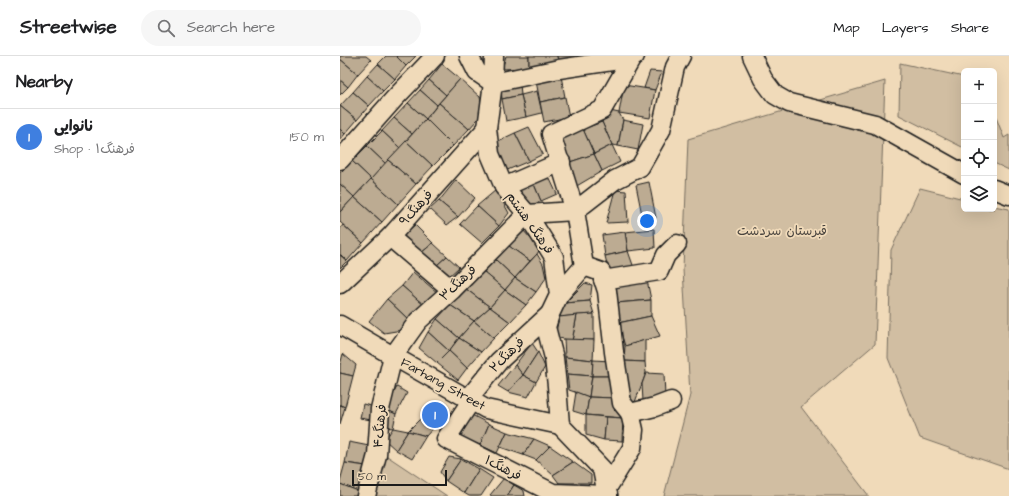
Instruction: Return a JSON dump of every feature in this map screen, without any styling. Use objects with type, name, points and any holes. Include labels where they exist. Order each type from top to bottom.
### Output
[{"type":"street","points":[[340,160],[394,99],[435,56]]},
{"type":"street","points":[[470,56],[477,72],[494,83],[559,68],[624,58]]},
{"type":"street","name":"فرهنگ هشتم","points":[[494,56],[494,83],[487,128],[490,154],[504,187],[527,214],[554,257],[559,295]]},
{"type":"street","points":[[527,214],[575,211],[615,180],[640,167],[661,130],[675,67],[681,56]]},
{"type":"street","points":[[752,56],[763,79],[774,95],[790,103],[875,124],[961,172]]},
{"type":"street","points":[[584,266],[575,211],[561,162],[551,134],[602,110],[624,58]]},
{"type":"street","name":"فرهنگ۹","points":[[340,284],[390,237],[487,128]]},
{"type":"street","points":[[504,187],[561,162]]},
{"type":"street","points":[[997,190],[1009,195]]},
{"type":"street","name":"فرهنگ۳","points":[[393,356],[418,321],[452,290],[527,214]]},
{"type":"street","points":[[390,237],[452,290]]},
{"type":"street","points":[[603,280],[659,271],[666,255],[677,244]]},
{"type":"street","points":[[584,266],[601,272],[607,291],[622,403],[630,413],[634,430],[632,448],[608,494]]},
{"type":"street","points":[[584,266],[559,295],[546,327],[554,358],[560,425],[602,469],[608,494]]},
{"type":"street","name":"فرهنگ۲","points":[[446,439],[470,400],[499,361],[550,314]]},
{"type":"street","name":"Farhang Street","points":[[340,326],[486,409],[560,425]]},
{"type":"street","name":"فرهنگ۴","points":[[366,496],[377,455],[380,409],[393,356]]},
{"type":"street","points":[[630,413],[655,407],[671,401]]},
{"type":"street","name":"فرهنگ۱","points":[[446,439],[542,493],[608,494]]},
{"type":"green space","points":[[900,63],[961,76],[961,146],[899,115]]},
{"type":"green space","name":"قبرستان سردشت","points":[[885,81],[875,344],[801,407],[869,496],[664,496],[690,395],[683,269],[688,139]]},
{"type":"green space","points":[[997,120],[1004,138],[1009,135],[1009,170],[997,164]]},
{"type":"green space","points":[[920,188],[961,198],[961,212],[997,212],[997,207],[1009,209],[1009,469],[920,438],[888,358],[891,250]]},
{"type":"green space","points":[[384,454],[447,496],[377,496],[371,489]]},
{"type":"building","points":[[340,56],[366,56],[371,60],[358,74],[340,59]]},
{"type":"building","points":[[386,56],[396,56],[406,66],[395,79],[378,64]]},
{"type":"building","points":[[396,56],[416,56],[406,66]]},
{"type":"building","points":[[506,56],[529,56],[529,68],[502,69]]},
{"type":"building","points":[[529,56],[557,56],[558,61],[529,68]]},
{"type":"building","points":[[557,56],[579,56],[558,61]]},
{"type":"building","points":[[340,59],[358,74],[348,87],[340,80]]},
{"type":"building","points":[[378,64],[395,79],[383,91],[367,76]]},
{"type":"building","points":[[442,64],[460,79],[446,95],[429,80]]},
{"type":"building","points":[[650,71],[662,72],[655,90],[644,88]]},
{"type":"building","points":[[367,76],[383,91],[369,106],[353,92]]},
{"type":"building","points":[[561,76],[565,97],[540,102],[536,81]]},
{"type":"building","points":[[460,79],[480,97],[483,113],[469,129],[439,103]]},
{"type":"building","points":[[340,80],[348,87],[340,95]]},
{"type":"building","points":[[429,80],[446,95],[437,105],[420,90]]},
{"type":"building","points":[[520,84],[521,95],[502,99],[501,89]]},
{"type":"building","points":[[624,85],[655,90],[650,118],[619,113]]},
{"type":"building","points":[[420,90],[437,105],[426,119],[408,103]]},
{"type":"building","points":[[537,91],[542,113],[526,117],[521,95]]},
{"type":"building","points":[[353,92],[369,106],[357,120],[340,106]]},
{"type":"building","points":[[521,95],[526,117],[506,121],[502,99]]},
{"type":"building","points":[[565,97],[569,117],[544,122],[540,102]]},
{"type":"building","points":[[408,103],[426,119],[412,134],[394,118]]},
{"type":"building","points":[[439,103],[469,129],[453,146],[426,119]]},
{"type":"building","points":[[340,106],[357,120],[345,134],[340,129]]},
{"type":"building","points":[[610,111],[619,113],[623,120],[618,146],[612,145],[602,122]]},
{"type":"building","points":[[394,118],[412,134],[400,148],[382,131]]},
{"type":"building","points":[[426,119],[453,146],[433,166],[406,141]]},
{"type":"building","points":[[623,120],[643,124],[638,150],[618,146]]},
{"type":"building","points":[[602,122],[612,145],[594,154],[583,129]]},
{"type":"building","points":[[529,127],[543,154],[529,161],[515,133]]},
{"type":"building","points":[[340,129],[345,134],[340,140]]},
{"type":"building","points":[[583,129],[594,154],[567,163],[559,138]]},
{"type":"building","points":[[382,131],[400,148],[386,164],[367,146]]},
{"type":"building","points":[[515,133],[529,161],[505,171],[494,143]]},
{"type":"building","points":[[406,141],[433,166],[416,184],[388,160]]},
{"type":"building","points":[[612,145],[620,162],[602,171],[594,154]]},
{"type":"building","points":[[367,146],[386,164],[371,179],[352,161]]},
{"type":"building","points":[[594,154],[602,171],[575,187],[567,163]]},
{"type":"building","points":[[388,160],[416,184],[398,204],[371,179]]},
{"type":"building","points":[[352,161],[371,179],[354,197],[340,184],[340,173]]},
{"type":"building","points":[[548,175],[557,194],[541,201],[533,182]]},
{"type":"building","points":[[371,179],[398,204],[382,222],[354,197]]},
{"type":"building","points":[[456,180],[475,198],[458,217],[439,201]]},
{"type":"building","points":[[533,182],[541,201],[523,209],[515,191]]},
{"type":"building","points":[[649,182],[656,218],[643,220],[636,185]]},
{"type":"building","points":[[340,184],[354,197],[340,212]]},
{"type":"building","points":[[496,190],[509,213],[499,226],[477,206]]},
{"type":"building","points":[[615,190],[626,191],[628,222],[606,223]]},
{"type":"building","points":[[354,197],[382,222],[363,243],[340,222],[340,212]]},
{"type":"building","points":[[439,201],[458,217],[447,225],[430,209]]},
{"type":"building","points":[[477,206],[499,226],[482,243],[460,224]]},
{"type":"building","points":[[343,225],[363,243],[347,261],[340,254],[340,229]]},
{"type":"building","points":[[415,225],[433,243],[420,254],[401,236]]},
{"type":"building","points":[[654,229],[655,248],[628,251],[625,232]]},
{"type":"building","points":[[523,230],[540,249],[530,261],[509,246]]},
{"type":"building","points":[[625,232],[628,251],[605,256],[602,235]]},
{"type":"building","points":[[433,243],[447,256],[436,266],[420,254]]},
{"type":"building","points":[[509,246],[530,261],[515,278],[495,259]]},
{"type":"building","points":[[628,251],[634,268],[609,272],[605,256]]},
{"type":"building","points":[[537,254],[543,264],[546,278],[536,292],[515,278]]},
{"type":"building","points":[[340,255],[347,261],[340,268]]},
{"type":"building","points":[[447,256],[459,267],[447,278],[436,266]]},
{"type":"building","points":[[495,259],[515,278],[505,290],[483,271]]},
{"type":"building","points":[[483,271],[505,290],[490,307],[466,289]]},
{"type":"building","points":[[413,272],[438,293],[425,306],[402,286]]},
{"type":"building","points":[[515,278],[536,292],[526,305],[505,290]]},
{"type":"building","points":[[647,280],[651,300],[616,303],[616,284]]},
{"type":"building","points":[[585,283],[592,285],[590,301],[565,303]]},
{"type":"building","points":[[402,286],[425,306],[410,321],[387,299]]},
{"type":"building","points":[[466,289],[490,307],[474,321],[450,305]]},
{"type":"building","points":[[505,290],[526,305],[510,322],[490,307]]},
{"type":"building","points":[[387,299],[410,321],[402,330],[384,333],[369,321]]},
{"type":"building","points":[[651,300],[651,316],[618,323],[616,303]]},
{"type":"building","points":[[590,301],[594,314],[559,317],[565,303]]},
{"type":"building","points":[[450,305],[474,321],[459,338],[437,319]]},
{"type":"building","points":[[490,307],[510,322],[494,338],[474,321]]},
{"type":"building","points":[[594,314],[594,340],[572,341],[577,315]]},
{"type":"building","points":[[577,315],[572,341],[555,337],[559,317]]},
{"type":"building","points":[[651,316],[660,336],[625,346],[618,323]]},
{"type":"building","points":[[437,319],[459,338],[449,351],[428,332]]},
{"type":"building","points":[[474,321],[494,338],[481,352],[459,338]]},
{"type":"building","points":[[428,332],[449,351],[437,363],[419,348]]},
{"type":"building","points":[[459,338],[481,352],[467,368],[449,351]]},
{"type":"building","points":[[564,339],[594,340],[593,360],[565,357]]},
{"type":"building","points":[[645,340],[645,362],[624,361],[625,346]]},
{"type":"building","points":[[532,343],[538,352],[523,375],[515,365]]},
{"type":"building","points":[[449,351],[467,368],[458,380],[437,363]]},
{"type":"building","points":[[538,352],[545,367],[536,382],[523,375]]},
{"type":"building","points":[[343,354],[356,365],[353,376],[340,373],[340,365]]},
{"type":"building","points":[[565,357],[593,360],[592,376],[567,374]]},
{"type":"building","points":[[593,360],[611,361],[613,376],[592,376]]},
{"type":"building","points":[[624,361],[645,362],[646,373],[635,402],[628,400]]},
{"type":"building","points":[[515,365],[523,375],[508,392],[498,386]]},
{"type":"building","points":[[340,373],[353,376],[345,407],[340,405]]},
{"type":"building","points":[[646,373],[664,374],[665,397],[643,401],[642,384]]},
{"type":"building","points":[[567,374],[592,376],[589,397],[569,390]]},
{"type":"building","points":[[523,375],[536,382],[528,397],[508,392]]},
{"type":"building","points":[[592,376],[613,376],[614,398],[589,397]]},
{"type":"building","points":[[397,387],[407,393],[396,414],[385,409]]},
{"type":"building","points":[[576,392],[589,397],[586,415],[573,411]]},
{"type":"building","points":[[589,397],[614,398],[623,418],[586,415]]},
{"type":"building","points":[[363,404],[375,407],[371,420],[360,418]]},
{"type":"building","points":[[433,404],[447,412],[436,425],[422,417]]},
{"type":"building","points":[[340,405],[345,407],[340,424]]},
{"type":"building","points":[[385,409],[396,414],[393,428],[385,427]]},
{"type":"building","points":[[472,415],[489,424],[480,445],[460,437]]},
{"type":"building","points":[[586,415],[606,417],[604,440],[586,435]]},
{"type":"building","points":[[422,417],[436,425],[426,436],[408,431]]},
{"type":"building","points":[[606,417],[623,418],[622,441],[604,440]]},
{"type":"building","points":[[489,424],[507,432],[497,453],[480,445]]},
{"type":"building","points":[[393,428],[408,431],[396,450],[385,440]]},
{"type":"building","points":[[408,431],[426,436],[412,459],[396,450]]},
{"type":"building","points":[[507,432],[534,439],[523,455],[500,447]]},
{"type":"building","points":[[534,439],[550,446],[536,460],[523,455]]},
{"type":"building","points":[[349,442],[369,446],[366,466],[345,463]]},
{"type":"building","points":[[550,446],[573,462],[553,475],[536,460]]},
{"type":"building","points":[[449,457],[461,459],[446,481],[440,472]]},
{"type":"building","points":[[461,459],[479,469],[464,493],[446,481]]},
{"type":"building","points":[[573,462],[591,475],[591,483],[559,483],[553,475]]},
{"type":"building","points":[[345,463],[366,466],[358,491],[340,484]]},
{"type":"building","points":[[479,469],[493,478],[481,496],[469,496],[464,493]]},
{"type":"building","points":[[504,478],[514,485],[507,496],[490,495]]},
{"type":"building","points":[[340,484],[358,491],[357,496],[340,496]]},
{"type":"building","points":[[514,485],[524,491],[525,496],[507,496]]},
{"type":"place","name":"نانوایی","points":[[435,415]]}]
